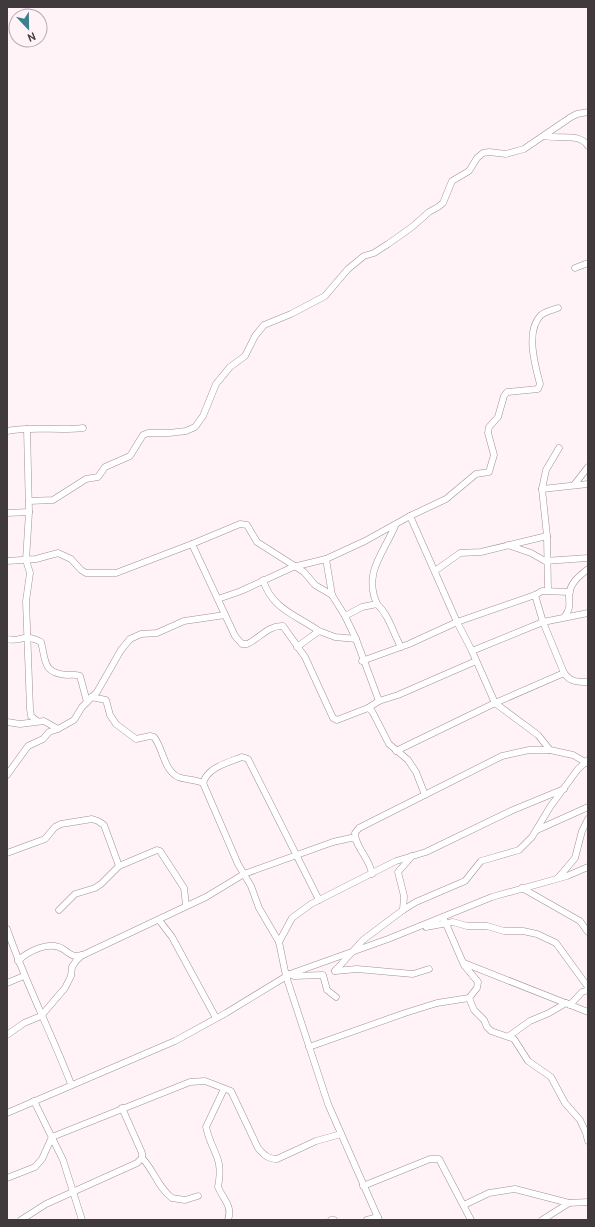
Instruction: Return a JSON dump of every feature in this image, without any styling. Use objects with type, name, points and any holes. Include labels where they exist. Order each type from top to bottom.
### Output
[{"type":"street","points":[[29,501],[53,500],[86,479],[98,477],[104,467],[130,456],[143,436],[148,433],[169,433],[195,427],[203,416],[216,384],[230,367],[245,356],[255,336],[264,325],[291,314],[325,296],[348,269],[364,256],[385,246],[443,203],[452,181],[470,171],[477,158],[483,154],[489,152],[506,154],[517,151],[546,136],[577,114],[588,112]]},
{"type":"street","points":[[546,136],[553,138],[576,138],[585,142],[588,146]]},
{"type":"street","points":[[575,268],[588,263]]},
{"type":"street","points":[[218,599],[241,591],[293,567],[326,559],[395,526],[410,516],[446,498],[476,474],[489,472],[494,455],[488,433],[489,427],[498,417],[504,396],[507,392],[538,389],[540,384],[532,353],[535,326],[540,316],[544,312],[558,308]]},
{"type":"street","points":[[7,431],[27,429],[64,430],[83,428]]},
{"type":"street","points":[[27,429],[29,512],[26,560],[30,574],[26,601],[27,636],[30,709],[31,716],[37,722]]},
{"type":"street","points":[[548,590],[547,536],[542,489],[546,470],[559,448]]},
{"type":"street","points":[[574,485],[588,467]]},
{"type":"street","points":[[542,489],[588,484]]},
{"type":"street","points":[[7,513],[29,512]]},
{"type":"street","points":[[410,516],[495,703],[538,735],[550,750]]},
{"type":"street","points":[[7,561],[43,558],[58,553],[71,559],[86,573],[116,573],[240,524],[247,525],[257,542],[293,567],[304,572],[315,585],[332,595]]},
{"type":"street","points":[[395,526],[373,571],[372,594],[377,604],[384,611],[392,631],[401,647]]},
{"type":"street","points":[[435,571],[460,553],[481,552],[547,536]]},
{"type":"street","points":[[192,544],[235,636],[242,644],[247,644],[266,631],[278,626],[283,626],[305,657],[333,718],[337,720],[368,708],[379,701],[398,696],[476,661]]},
{"type":"street","points":[[508,545],[548,561],[588,558]]},
{"type":"street","points":[[326,559],[332,595],[345,616],[356,640],[362,661],[379,701]]},
{"type":"street","points":[[565,616],[570,607],[570,592],[578,577],[588,570]]},
{"type":"street","points":[[263,580],[272,600],[285,611],[300,618],[319,631],[335,637],[356,640]]},
{"type":"street","points":[[362,661],[401,647],[457,622],[535,595],[542,591],[548,590],[570,592]]},
{"type":"street","points":[[535,595],[543,622],[564,673],[574,682],[588,682]]},
{"type":"street","points":[[345,616],[362,607],[377,604]]},
{"type":"street","points":[[472,651],[543,622],[588,612]]},
{"type":"street","points":[[7,775],[28,746],[43,739],[49,732],[74,720],[102,685],[121,650],[130,639],[140,634],[157,633],[184,621],[226,615]]},
{"type":"street","points":[[297,647],[319,631]]},
{"type":"street","points":[[7,639],[12,640],[27,636],[41,642],[44,660],[50,670],[66,675],[80,676],[89,700]]},
{"type":"street","points":[[396,751],[495,703],[564,673]]},
{"type":"street","points":[[89,700],[106,700],[110,715],[116,724],[136,739],[154,736],[160,746],[168,769],[173,774],[180,778],[196,780],[203,783],[244,874],[252,886],[259,908],[279,942],[309,1047],[328,1104],[378,1219],[367,1220]]},
{"type":"street","points":[[368,708],[372,711],[382,735],[396,751],[408,760],[416,772],[425,795]]},
{"type":"street","points":[[7,722],[20,724],[44,721],[58,729]]},
{"type":"street","points":[[372,874],[371,865],[355,839],[355,833],[359,828],[502,756],[529,750],[550,750],[573,755],[587,762],[550,807],[536,830],[519,850],[481,862],[466,881],[416,902],[403,910],[364,940],[336,971],[358,969],[413,974],[428,970]]},
{"type":"street","points":[[203,783],[206,775],[215,768],[242,757],[248,759],[319,900]]},
{"type":"street","points":[[279,942],[292,918],[319,900],[396,861],[426,852],[513,810],[565,788]]},
{"type":"street","points":[[536,830],[588,807]]},
{"type":"street","points":[[7,853],[45,839],[55,827],[61,824],[92,819],[104,825],[119,866]]},
{"type":"street","points":[[558,878],[575,858],[582,831],[588,819]]},
{"type":"street","points":[[7,1036],[24,1023],[41,1016],[64,988],[76,960],[83,955],[159,920],[186,905],[206,897],[244,874],[333,842],[351,838],[355,839]]},
{"type":"street","points":[[59,910],[75,894],[95,888],[101,884],[119,866],[149,852],[160,851],[184,888],[186,905]]},
{"type":"street","points":[[403,910],[404,896],[398,872],[412,856]]},
{"type":"street","points":[[7,1113],[71,1084],[175,1041],[288,975],[415,928],[492,897],[558,878],[588,867]]},
{"type":"street","points":[[522,888],[580,921],[588,932]]},
{"type":"street","points":[[309,1047],[437,1003],[469,998],[477,988],[478,982],[464,962],[443,917]]},
{"type":"street","points":[[159,920],[172,937],[216,1018]]},
{"type":"street","points":[[415,928],[453,922],[467,926],[487,926],[504,931],[523,931],[537,934],[556,943],[588,988],[568,1004],[530,1021],[509,1036]]},
{"type":"street","points":[[7,929],[24,976],[71,1084]]},
{"type":"street","points":[[18,961],[26,954],[47,947],[56,946],[74,957],[83,955]]},
{"type":"street","points":[[464,962],[588,1012]]},
{"type":"street","points":[[288,975],[323,975],[327,990],[336,998]]},
{"type":"street","points":[[7,983],[24,976]]},
{"type":"street","points":[[469,998],[474,1010],[491,1031],[514,1039],[528,1061],[551,1077],[565,1103],[580,1120],[588,1141]]},
{"type":"street","points":[[7,1178],[35,1167],[42,1159],[52,1136],[194,1081],[205,1081],[231,1091],[258,1148],[264,1156],[272,1159],[277,1159],[316,1141],[341,1134]]},
{"type":"street","points":[[224,1089],[206,1127],[220,1163],[221,1172],[218,1187],[228,1204],[230,1212],[228,1220]]},
{"type":"street","points":[[34,1101],[63,1160],[82,1220]]},
{"type":"street","points":[[122,1108],[142,1153],[142,1158],[154,1172],[158,1182],[172,1198],[185,1200],[198,1196]]},
{"type":"street","points":[[21,1220],[46,1204],[137,1163],[142,1158]]},
{"type":"street","points":[[364,1186],[430,1159],[439,1158],[471,1220]]},
{"type":"street","points":[[464,1205],[489,1192],[515,1189],[570,1203],[588,1202]]},
{"type":"street","points":[[542,1220],[570,1203]]}]
